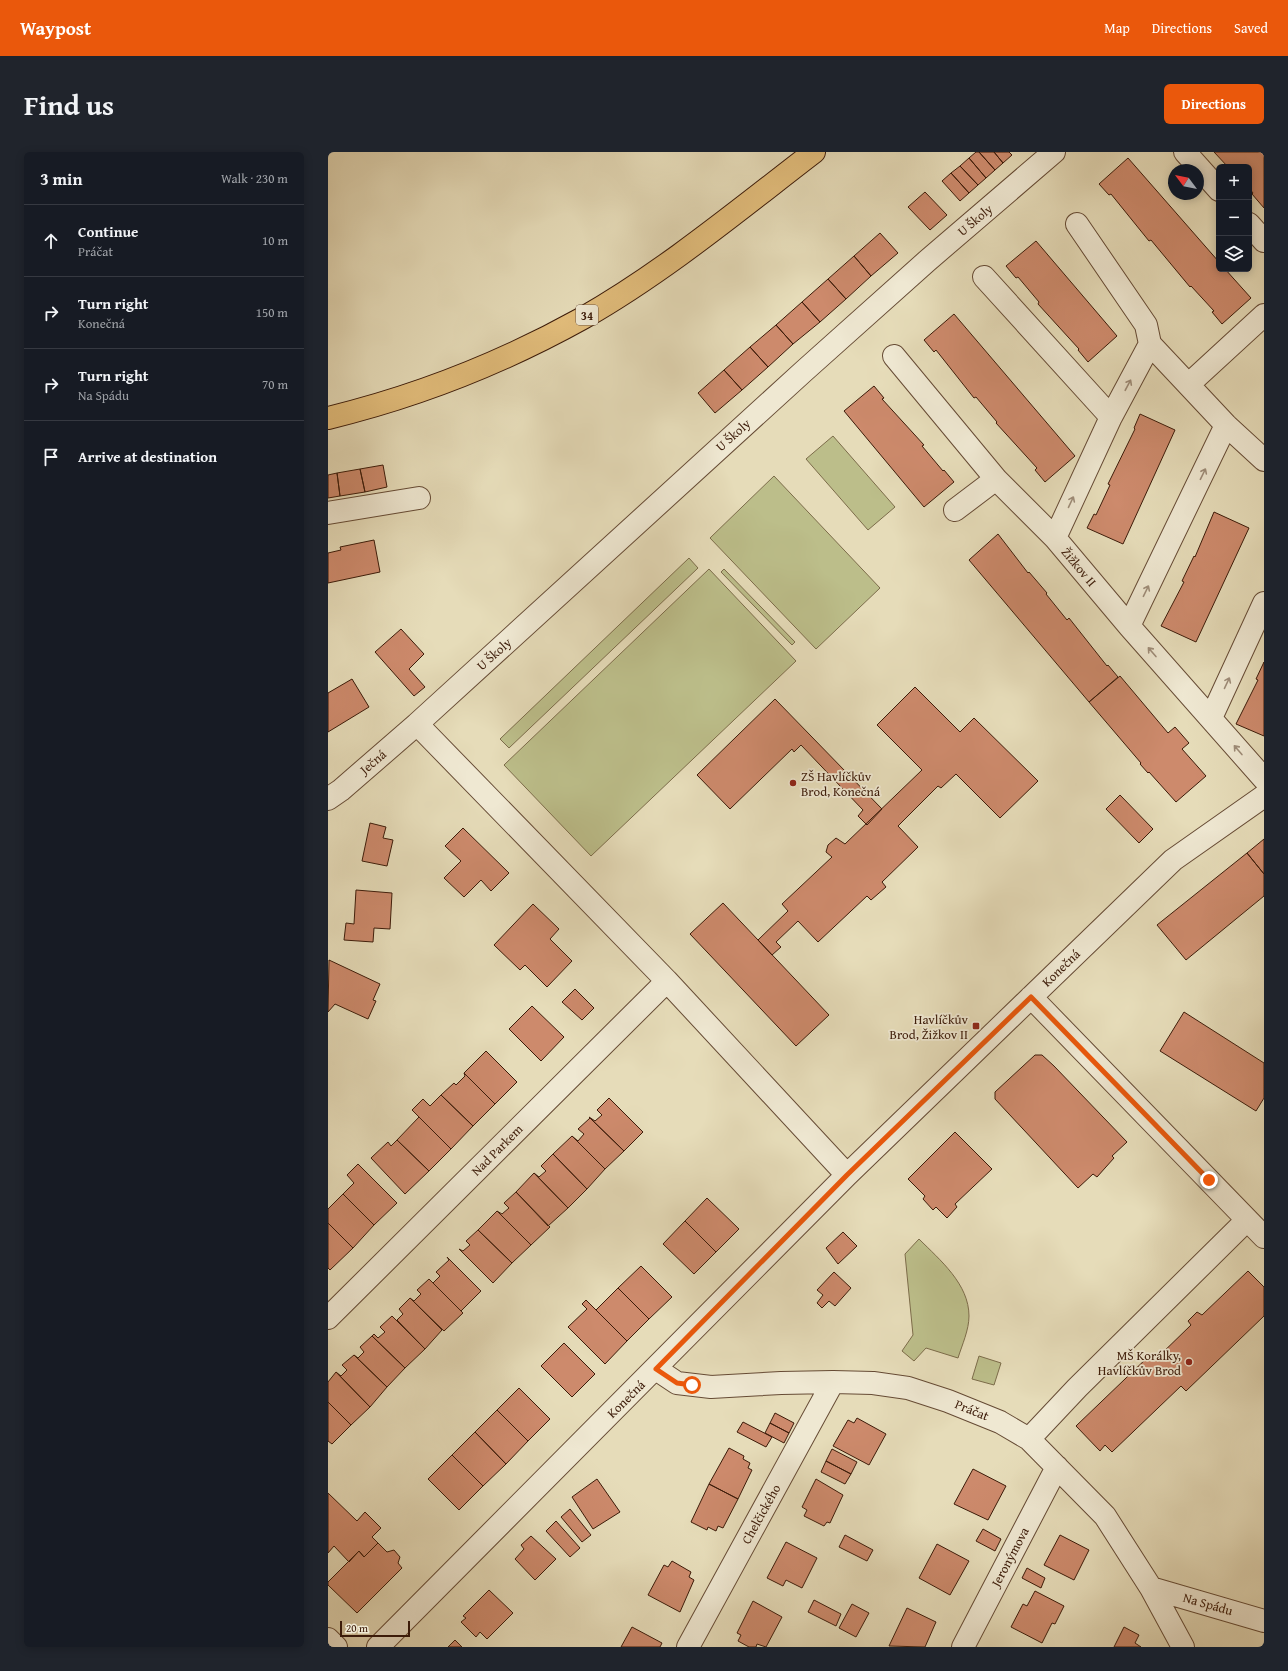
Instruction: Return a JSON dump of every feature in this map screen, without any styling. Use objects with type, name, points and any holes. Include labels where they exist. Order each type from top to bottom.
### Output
[{"type":"main road","name":"34","points":[[328,418],[426,390],[475,372],[584,317],[693,244],[814,152]]},
{"type":"street","name":"U Školy","points":[[417,724],[821,355],[927,261],[1054,152]]},
{"type":"street","points":[[1185,152],[1216,187]]},
{"type":"street","points":[[1077,224],[1146,325],[1150,344],[1226,425],[1264,460]]},
{"type":"street","points":[[1252,227],[1264,241]]},
{"type":"street","points":[[984,277],[1111,417]]},
{"type":"street","points":[[1189,384],[1264,315]]},
{"type":"street","points":[[1055,538],[1111,417],[1150,344]]},
{"type":"street","name":"Žižkov II","points":[[894,356],[996,479],[1055,538],[1129,626],[1264,779]]},
{"type":"street","points":[[1129,626],[1226,425]]},
{"type":"street","points":[[954,510],[996,479]]},
{"type":"street","points":[[328,513],[419,498]]},
{"type":"street","points":[[1211,718],[1264,603]]},
{"type":"street","name":"Ječná","points":[[328,798],[341,790],[417,724]]},
{"type":"street","points":[[417,724],[667,981],[847,1175]]},
{"type":"street","name":"Konečná","points":[[378,1647],[656,1369],[847,1175],[1173,860],[1264,796]]},
{"type":"street","name":"Nad Parkem","points":[[328,1318],[667,981]]},
{"type":"street","points":[[1031,997],[1264,1237]]},
{"type":"street","points":[[1029,1439],[1077,1388],[1247,1220]]},
{"type":"street","name":"Práčat","points":[[656,1369],[677,1383],[711,1387],[833,1382],[873,1383],[908,1388],[948,1400],[1000,1422],[1029,1439],[1105,1516],[1151,1588],[1183,1647]]},
{"type":"street","name":"Chelčického","points":[[688,1647],[833,1382]]},
{"type":"street","name":"Jeronýmova","points":[[963,1647],[1057,1467]]},
{"type":"street","name":"Na Spádu","points":[[1151,1588],[1264,1621]]},
{"type":"street","points":[[328,1639],[336,1647]]},
{"type":"green space","points":[[833,436],[895,507],[868,530],[806,459]]},
{"type":"green space","points":[[774,476],[880,588],[816,649],[710,538]]},
{"type":"green space","points":[[689,558],[698,568],[509,748],[500,739]]},
{"type":"green space","points":[[709,569],[796,661],[591,856],[504,765]]},
{"type":"green space","points":[[724,569],[795,642],[792,645],[721,572]]},
{"type":"green space","points":[[919,1239],[952,1273],[959,1283],[968,1304],[969,1321],[967,1332],[958,1358],[926,1348],[914,1361],[902,1351],[913,1335],[905,1254]]},
{"type":"green space","points":[[979,1356],[1001,1363],[994,1385],[972,1379]]},
{"type":"building","points":[[976,152],[979,152],[995,170],[986,178],[969,158]]},
{"type":"building","points":[[979,152],[994,152],[1003,163],[995,170]]},
{"type":"building","points":[[994,152],[1009,152],[1012,155],[1003,163]]},
{"type":"building","points":[[1214,152],[1264,152],[1264,208],[1252,194],[1252,164],[1225,164]]},
{"type":"building","points":[[969,158],[986,178],[978,185],[960,166]]},
{"type":"building","points":[[1128,158],[1216,259],[1216,272],[1228,272],[1251,298],[1222,324],[1212,312],[1214,311],[1191,286],[1190,287],[1151,240],[1149,241],[1111,194],[1109,195],[1099,184]]},
{"type":"building","points":[[960,166],[978,185],[969,193],[951,173]]},
{"type":"building","points":[[951,173],[969,193],[960,201],[942,181]]},
{"type":"building","points":[[925,192],[947,215],[930,230],[908,207]]},
{"type":"building","points":[[880,233],[898,253],[871,276],[854,256]]},
{"type":"building","points":[[1036,241],[1117,336],[1088,362],[1078,350],[1079,349],[1038,304],[1039,302],[1018,277],[1016,278],[1006,266]]},
{"type":"building","points":[[854,256],[871,276],[846,299],[828,279]]},
{"type":"building","points":[[828,279],[846,299],[820,322],[802,302]]},
{"type":"building","points":[[802,302],[820,322],[793,344],[776,325]]},
{"type":"building","points":[[954,314],[1075,456],[1045,482],[1035,470],[1037,468],[996,423],[997,422],[976,397],[974,398],[936,350],[934,352],[924,340]]},
{"type":"building","points":[[776,325],[793,344],[768,367],[750,347]]},
{"type":"building","points":[[750,347],[768,367],[742,390],[724,370]]},
{"type":"building","points":[[724,370],[742,390],[715,413],[698,393]]},
{"type":"building","points":[[874,386],[884,398],[882,399],[924,445],[922,446],[954,482],[924,507],[844,411]]},
{"type":"building","points":[[1140,414],[1175,430],[1123,544],[1087,528],[1094,514],[1096,515],[1110,485],[1108,484],[1135,429],[1134,428]]},
{"type":"building","points":[[383,465],[387,487],[365,492],[360,469]]},
{"type":"building","points":[[360,469],[365,492],[340,496],[337,473]]},
{"type":"building","points":[[337,473],[340,496],[328,498],[328,475]]},
{"type":"building","points":[[1214,512],[1249,528],[1196,642],[1161,626],[1184,582],[1182,581],[1194,556],[1195,557]]},
{"type":"building","points":[[998,534],[1028,573],[1029,572],[1047,593],[1046,594],[1067,620],[1069,618],[1107,666],[1108,665],[1118,677],[1089,702],[969,560]]},
{"type":"building","points":[[374,540],[380,572],[328,583],[328,553],[341,550],[340,547]]},
{"type":"building","points":[[401,629],[424,654],[409,669],[425,687],[414,696],[375,652]]},
{"type":"building","points":[[1264,662],[1264,736],[1236,724],[1258,680],[1256,679]]},
{"type":"building","points":[[1120,676],[1168,733],[1175,727],[1189,743],[1182,749],[1206,776],[1176,802],[1140,764],[1141,763],[1089,702]]},
{"type":"building","points":[[352,679],[369,707],[328,732],[328,693]]},
{"type":"building","points":[[915,687],[960,732],[974,718],[1038,781],[1000,818],[956,774],[941,788],[938,786],[898,826],[918,847],[882,882],[886,887],[871,900],[867,896],[818,942],[798,921],[776,942],[781,947],[772,955],[758,940],[788,911],[782,904],[832,857],[826,852],[828,845],[836,838],[845,844],[922,770],[877,725]]},
{"type":"building","points":[[775,699],[882,809],[867,825],[858,816],[863,810],[801,745],[794,752],[792,749],[730,809],[697,775]]},
{"type":"building","points":[[1120,795],[1153,829],[1139,843],[1106,809]]},
{"type":"building","points":[[370,823],[386,827],[383,838],[393,840],[387,866],[362,861]]},
{"type":"building","points":[[463,828],[509,873],[491,891],[481,880],[464,897],[444,878],[461,861],[445,846]]},
{"type":"building","points":[[1264,839],[1264,874],[1247,853]]},
{"type":"building","points":[[1247,853],[1264,874],[1264,896],[1186,960],[1157,925]]},
{"type":"building","points":[[356,890],[392,893],[390,929],[374,928],[373,942],[344,940],[346,923],[354,924]]},
{"type":"building","points":[[723,903],[829,1015],[796,1046],[690,934]]},
{"type":"building","points":[[533,904],[559,929],[550,939],[572,961],[547,987],[525,965],[520,970],[494,945]]},
{"type":"building","points":[[329,960],[380,984],[373,1000],[376,1001],[368,1019],[335,1004],[328,1012]]},
{"type":"building","points":[[575,989],[594,1008],[582,1020],[562,1002]]},
{"type":"building","points":[[532,1006],[564,1037],[541,1061],[509,1029]]},
{"type":"building","points":[[1184,1012],[1264,1063],[1264,1098],[1256,1111],[1160,1051]]},
{"type":"building","points":[[486,1051],[517,1082],[495,1104],[464,1073]]},
{"type":"building","points":[[1035,1055],[1042,1055],[1054,1066],[1127,1142],[1112,1156],[1114,1158],[1097,1177],[1093,1174],[1078,1188],[995,1099],[995,1092]]},
{"type":"building","points":[[464,1073],[495,1104],[473,1126],[441,1095],[454,1083],[456,1085],[465,1076]]},
{"type":"building","points":[[441,1095],[473,1126],[451,1149],[412,1110],[423,1099],[430,1106]]},
{"type":"building","points":[[609,1098],[643,1132],[624,1151],[589,1117],[595,1121],[602,1115],[597,1110]]},
{"type":"building","points":[[419,1117],[451,1149],[429,1171],[397,1140]]},
{"type":"building","points":[[590,1118],[624,1151],[605,1169],[572,1136],[578,1141],[584,1134],[578,1129]]},
{"type":"building","points":[[955,1132],[992,1169],[955,1204],[957,1207],[947,1218],[936,1207],[933,1210],[923,1199],[925,1196],[908,1179]]},
{"type":"building","points":[[572,1136],[605,1169],[587,1189],[553,1154]]},
{"type":"building","points":[[397,1140],[429,1171],[405,1194],[371,1158],[388,1142],[391,1146]]},
{"type":"building","points":[[553,1154],[587,1189],[568,1208],[534,1173],[539,1177],[546,1171],[541,1166]]},
{"type":"building","points":[[358,1164],[397,1203],[374,1225],[343,1194],[354,1183],[347,1175]]},
{"type":"building","points":[[534,1173],[568,1208],[548,1226],[516,1192]]},
{"type":"building","points":[[516,1192],[550,1227],[531,1245],[497,1211],[502,1214],[509,1208],[504,1203]]},
{"type":"building","points":[[343,1194],[374,1225],[353,1248],[328,1223],[328,1209]]},
{"type":"building","points":[[707,1198],[739,1229],[716,1252],[685,1221]]},
{"type":"building","points":[[497,1211],[531,1245],[512,1263],[478,1230]]},
{"type":"building","points":[[685,1221],[716,1252],[694,1274],[663,1244]]},
{"type":"building","points":[[328,1223],[353,1248],[330,1270],[328,1268]]},
{"type":"building","points":[[478,1230],[512,1263],[493,1283],[459,1249],[463,1251],[470,1245],[466,1241]]},
{"type":"building","points":[[843,1232],[857,1246],[838,1264],[826,1248]]},
{"type":"building","points":[[447,1257],[481,1291],[461,1311],[433,1283],[440,1276],[436,1272],[449,1260]]},
{"type":"building","points":[[641,1266],[672,1297],[649,1319],[618,1288]]},
{"type":"building","points":[[1248,1271],[1264,1287],[1264,1316],[1186,1391],[1181,1386],[1112,1452],[1105,1445],[1100,1451],[1076,1426],[1150,1355],[1155,1360],[1191,1325],[1188,1321],[1197,1312],[1202,1315]]},
{"type":"building","points":[[834,1272],[851,1288],[835,1306],[829,1301],[822,1308],[817,1303],[823,1295],[817,1290]]},
{"type":"building","points":[[429,1279],[463,1313],[444,1331],[410,1298],[414,1301],[421,1294],[417,1290]]},
{"type":"building","points":[[618,1288],[649,1319],[627,1341],[596,1310]]},
{"type":"building","points":[[410,1298],[442,1330],[425,1349],[397,1320],[403,1314],[399,1309]]},
{"type":"building","points":[[586,1300],[627,1341],[605,1364],[568,1327],[587,1309],[582,1304]]},
{"type":"building","points":[[392,1316],[425,1349],[405,1368],[372,1336],[374,1334],[378,1338],[385,1332],[380,1327]]},
{"type":"building","points":[[372,1336],[405,1368],[387,1387],[354,1355],[358,1358],[364,1352],[360,1347]]},
{"type":"building","points":[[564,1343],[595,1374],[572,1397],[541,1366]]},
{"type":"building","points":[[354,1355],[387,1387],[370,1407],[336,1372],[341,1376],[347,1370],[342,1365]]},
{"type":"building","points":[[336,1372],[370,1407],[351,1425],[328,1402],[328,1382]]},
{"type":"building","points":[[519,1388],[550,1419],[528,1441],[497,1410]]},
{"type":"building","points":[[328,1402],[351,1425],[332,1444],[328,1441]]},
{"type":"building","points":[[497,1410],[528,1441],[506,1464],[475,1432]]},
{"type":"building","points":[[775,1413],[794,1423],[789,1433],[770,1423]]},
{"type":"building","points":[[857,1418],[886,1434],[869,1465],[833,1446],[848,1420],[854,1423]]},
{"type":"building","points":[[743,1422],[772,1437],[766,1447],[737,1432]]},
{"type":"building","points":[[770,1423],[789,1433],[784,1443],[765,1433]]},
{"type":"building","points":[[475,1432],[506,1464],[483,1486],[452,1455]]},
{"type":"building","points":[[729,1448],[744,1456],[743,1459],[750,1463],[748,1468],[752,1470],[738,1499],[709,1484]]},
{"type":"building","points":[[832,1449],[857,1462],[851,1474],[826,1461]]},
{"type":"building","points":[[452,1455],[483,1486],[459,1510],[428,1479]]},
{"type":"building","points":[[826,1461],[851,1474],[845,1484],[821,1472]]},
{"type":"building","points":[[973,1469],[1006,1486],[988,1520],[954,1504]]},
{"type":"building","points":[[597,1479],[620,1512],[593,1529],[572,1497]]},
{"type":"building","points":[[816,1479],[843,1495],[830,1523],[827,1522],[824,1526],[804,1516],[807,1510],[802,1507]]},
{"type":"building","points":[[709,1484],[738,1499],[723,1528],[718,1526],[716,1531],[708,1527],[707,1530],[691,1522]]},
{"type":"building","points":[[328,1493],[357,1521],[365,1512],[381,1528],[372,1537],[378,1543],[364,1557],[359,1551],[349,1562],[334,1546],[328,1553]]},
{"type":"building","points":[[570,1509],[591,1535],[582,1542],[561,1517]]},
{"type":"building","points":[[556,1521],[580,1548],[570,1557],[546,1531]]},
{"type":"building","points":[[983,1529],[1001,1539],[995,1551],[976,1541]]},
{"type":"building","points":[[845,1535],[873,1550],[867,1561],[839,1547]]},
{"type":"building","points":[[1060,1535],[1089,1550],[1074,1580],[1044,1565]]},
{"type":"building","points":[[531,1536],[556,1559],[535,1580],[515,1559],[524,1549],[521,1545]]},
{"type":"building","points":[[786,1542],[817,1558],[802,1588],[786,1580],[783,1586],[767,1578]]},
{"type":"building","points":[[378,1543],[387,1552],[394,1550],[400,1557],[398,1563],[402,1568],[357,1613],[328,1585],[328,1582],[359,1551],[364,1557]]},
{"type":"building","points":[[937,1544],[969,1561],[950,1595],[919,1578]]},
{"type":"building","points":[[672,1561],[691,1572],[689,1577],[694,1580],[680,1612],[648,1595],[664,1565],[668,1567]]},
{"type":"building","points":[[1027,1568],[1045,1578],[1041,1588],[1022,1578]]},
{"type":"building","points":[[489,1590],[513,1613],[487,1639],[480,1632],[476,1637],[461,1622],[466,1618],[463,1616]]},
{"type":"building","points":[[1035,1591],[1064,1606],[1055,1624],[1052,1623],[1042,1643],[1011,1627],[1023,1604],[1027,1606]]},
{"type":"building","points":[[814,1600],[841,1614],[836,1626],[808,1612]]},
{"type":"building","points":[[753,1601],[782,1617],[766,1647],[757,1644],[756,1647],[749,1647],[738,1641],[741,1635],[737,1633]]},
{"type":"building","points":[[852,1604],[869,1613],[856,1637],[839,1628]]},
{"type":"building","points":[[907,1608],[936,1622],[925,1647],[889,1646]]},
{"type":"building","points":[[632,1627],[662,1643],[660,1647],[621,1647]]},
{"type":"building","points":[[1124,1627],[1139,1635],[1135,1643],[1141,1647],[1114,1647]]},
{"type":"building","points":[[455,1640],[462,1647],[448,1647]]},
{"type":"place","name":"ZŠ Havlíčkův Brod, Konečná","points":[[793,783]]},
{"type":"place","name":"Havlíčkův Brod, Žižkov II","points":[[976,1026]]},
{"type":"place","name":"MŠ Korálky, Havlíčkův Brod","points":[[1189,1362]]},
{"type":"route","points":[[692,1385],[677,1383],[656,1369],[847,1175],[1031,997],[1209,1180]]}]
